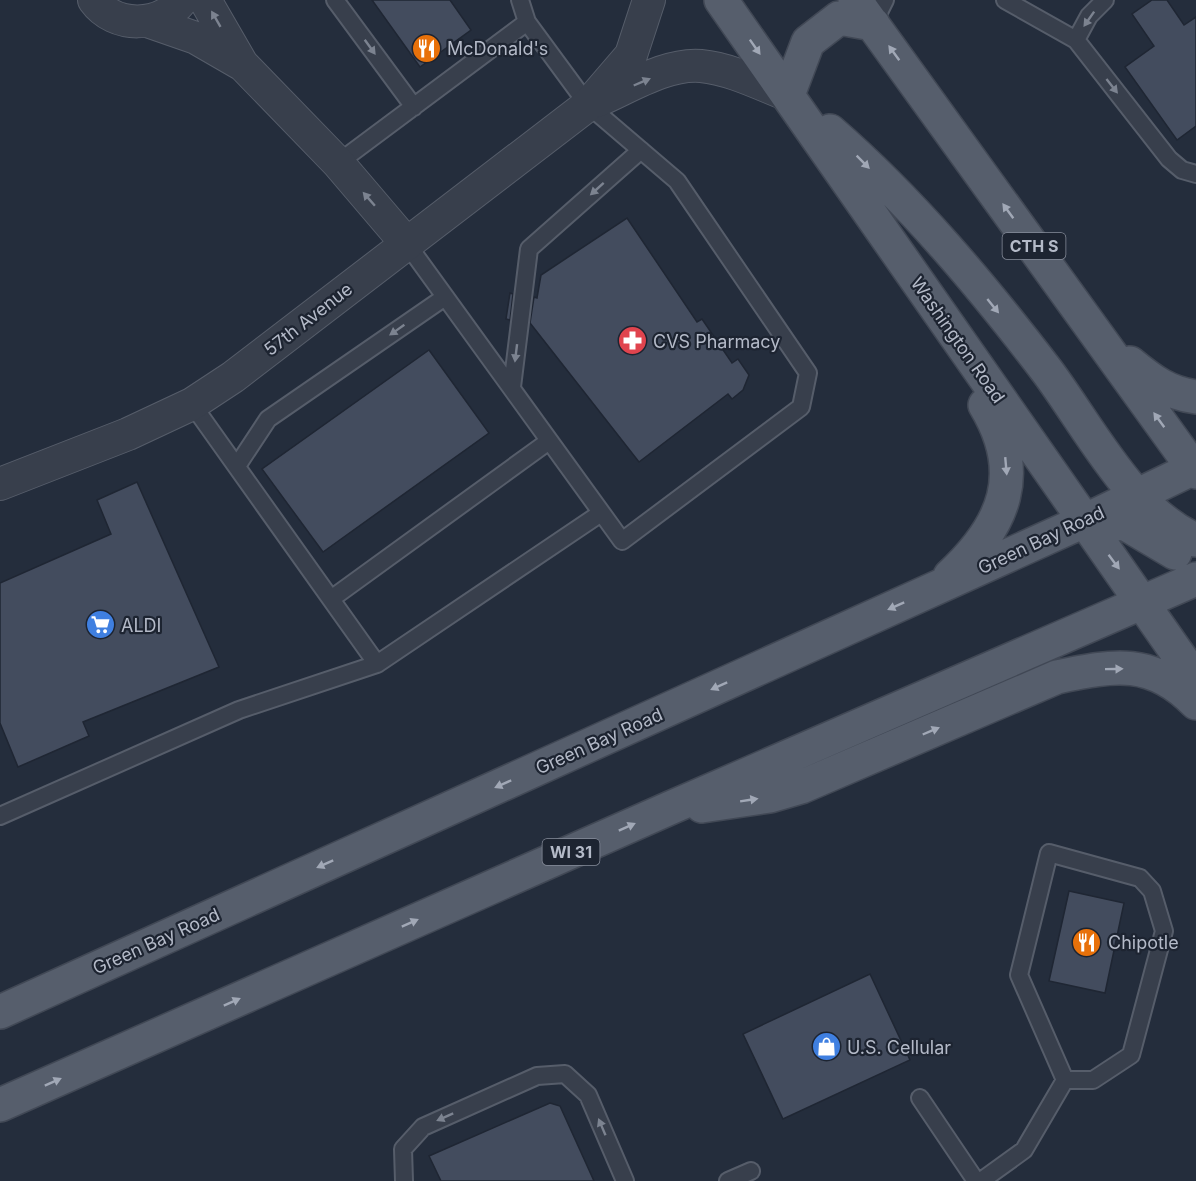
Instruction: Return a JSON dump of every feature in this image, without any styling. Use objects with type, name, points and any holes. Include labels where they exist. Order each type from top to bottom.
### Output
[{"type":"main road","name":"Washington Road","points":[[721,0],[1084,521],[1144,602],[1196,680]]},
{"type":"main road","points":[[871,8],[839,18],[808,42],[788,95],[840,140],[929,228],[1046,371],[1137,495],[1175,531],[1196,540]]},
{"type":"main road","name":"CTH S","points":[[871,8],[1094,329],[1195,469]]},
{"type":"main road","points":[[858,196],[988,411],[1003,443],[1007,462],[1007,484],[1000,511],[964,564],[940,586]]},
{"type":"main road","points":[[1094,329],[1155,384],[1173,394],[1196,397]]},
{"type":"main road","name":"Green Bay Road","points":[[0,1012],[1195,469]]},
{"type":"main road","points":[[1084,521],[1126,524],[1163,544],[1196,570]]},
{"type":"main road","name":"WI 31","points":[[0,1105],[670,808],[1196,579]]},
{"type":"main road","points":[[670,808],[716,805],[770,796],[801,787],[1057,676],[1093,669],[1140,669],[1161,675],[1196,704]]},
{"type":"street","points":[[94,0],[113,16],[129,21],[147,21],[163,16],[182,0]]},
{"type":"street","points":[[205,0],[242,64],[338,163],[407,244]]},
{"type":"street","name":"57th Avenue","points":[[0,484],[128,434],[192,404],[233,377],[588,105],[631,55],[650,0]]},
{"type":"street","points":[[147,21],[196,38],[242,64]]},
{"type":"street","name":"57th Avenue","points":[[588,105],[668,70],[699,65],[728,71],[788,95]]},
{"type":"lane","points":[[335,0],[414,106]]},
{"type":"lane","points":[[407,244],[621,541],[801,407],[808,373],[677,181],[588,105],[527,22],[520,0]]},
{"type":"lane","points":[[1005,0],[1076,40],[1169,159],[1182,170],[1196,174]]},
{"type":"lane","points":[[1076,40],[1089,16],[1105,0]]},
{"type":"lane","points":[[338,163],[527,22]]},
{"type":"lane","points":[[512,387],[529,249],[641,150]]},
{"type":"lane","points":[[237,466],[268,419],[445,297]]},
{"type":"lane","points":[[192,404],[377,664]]},
{"type":"lane","points":[[331,599],[549,441]]},
{"type":"lane","points":[[0,816],[239,710],[377,664],[601,513]]},
{"type":"lane","points":[[1048,853],[1140,878],[1152,891],[1164,931],[1131,1055],[1093,1080],[1065,1080],[1019,975],[1048,853]]},
{"type":"lane","points":[[404,1181],[402,1149],[423,1127],[537,1076],[565,1074],[588,1095],[625,1181]]},
{"type":"lane","points":[[981,1181],[1024,1150],[1065,1080]]},
{"type":"lane","points":[[920,1098],[976,1181]]},
{"type":"lane","points":[[728,1181],[751,1171]]},
{"type":"building","name":"McDonald's","points":[[372,0],[450,0],[471,30],[420,67]]},
{"type":"building","points":[[1152,0],[1167,0],[1184,25],[1196,17],[1196,126],[1177,140],[1125,67],[1154,46],[1132,14]]},
{"type":"building","name":"CVS Pharmacy","points":[[627,218],[697,322],[702,319],[732,363],[738,359],[749,375],[743,390],[732,399],[728,394],[639,462],[530,323],[534,297],[537,298],[541,275]]},
{"type":"building","points":[[510,293],[513,294],[510,320],[506,319]]},
{"type":"building","points":[[429,350],[489,433],[323,552],[262,469]]},
{"type":"building","name":"ALDI","points":[[137,482],[219,667],[83,722],[89,736],[18,767],[0,723],[0,583],[111,534],[97,500]]},
{"type":"building","name":"Chipotle","points":[[1069,891],[1124,903],[1105,993],[1049,981]]},
{"type":"building","name":"U.S. Cellular","points":[[870,974],[910,1060],[783,1119],[743,1034]]},
{"type":"building","points":[[550,1103],[560,1106],[594,1181],[441,1181],[429,1156]]},
{"type":"place","name":"McDonald's","points":[[426,48]]},
{"type":"place","name":"CVS Pharmacy","points":[[632,341]]},
{"type":"place","name":"ALDI","points":[[100,625]]},
{"type":"place","name":"Chipotle","points":[[1087,942]]},
{"type":"place","name":"U.S. Cellular","points":[[826,1047]]}]
